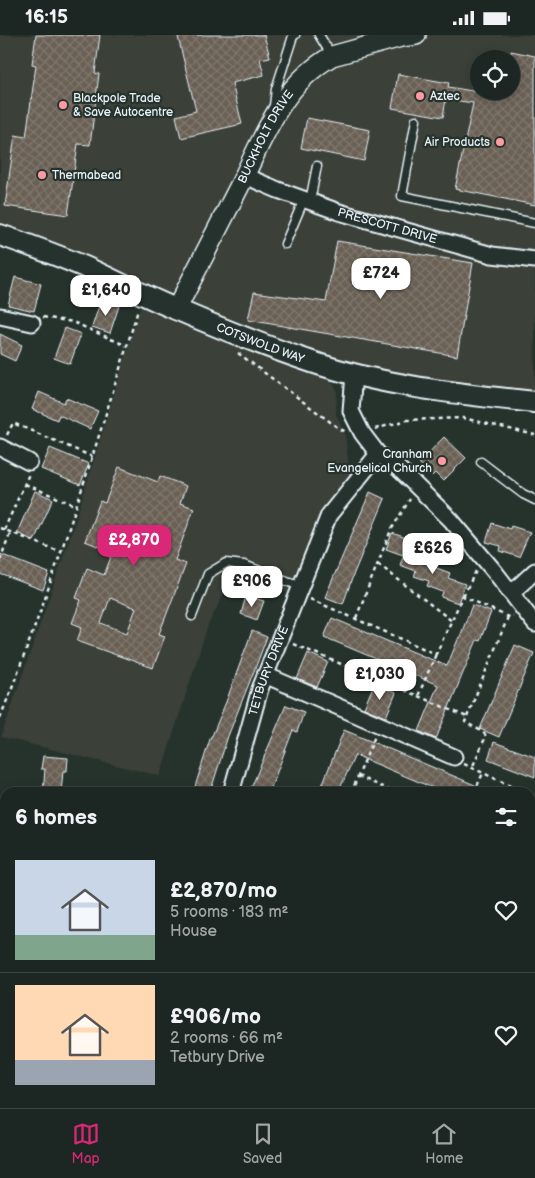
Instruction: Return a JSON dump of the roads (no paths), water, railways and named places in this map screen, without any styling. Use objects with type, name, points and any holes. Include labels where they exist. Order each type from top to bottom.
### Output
[{"type":"main road","name":"COTSWOLD WAY","points":[[0,235],[85,267],[176,310],[304,359],[354,374],[472,395],[535,403]]},
{"type":"street","name":"BUCKHOLT DRIVE","points":[[176,310],[273,117],[293,87],[332,56],[400,37],[416,35]]},
{"type":"street","name":"PRESCOTT DRIVE","points":[[245,176],[339,211],[492,255],[535,260]]},
{"type":"street","points":[[0,316],[32,323]]},
{"type":"street","points":[[354,374],[351,411],[362,433],[378,454],[397,467],[451,520],[535,624]]},
{"type":"street","points":[[1,447],[29,462]]},
{"type":"street","name":"TETBURY DRIVE","points":[[232,787],[265,675],[329,515],[378,454]]},
{"type":"street","points":[[510,591],[520,585],[535,571]]},
{"type":"street","points":[[265,675],[454,757]]},
{"type":"lane","points":[[273,117],[276,89],[293,36],[295,35]]},
{"type":"lane","points":[[319,35],[332,56]]},
{"type":"lane","points":[[416,120],[402,195],[535,223]]},
{"type":"lane","points":[[284,244],[307,200],[317,166]]},
{"type":"lane","points":[[481,462],[523,494],[535,499]]},
{"type":"lane","points":[[192,616],[208,574],[226,563],[244,565],[299,590]]},
{"type":"place","name":"Aztec","points":[[420,96]]},
{"type":"place","name":"Blackpole Trade & Save Autocentre","points":[[63,105]]},
{"type":"place","name":"Air Products","points":[[500,142]]},
{"type":"place","name":"Thermabead","points":[[42,175]]},
{"type":"place","name":"Cranham Evangelical Church","points":[[442,461]]}]
